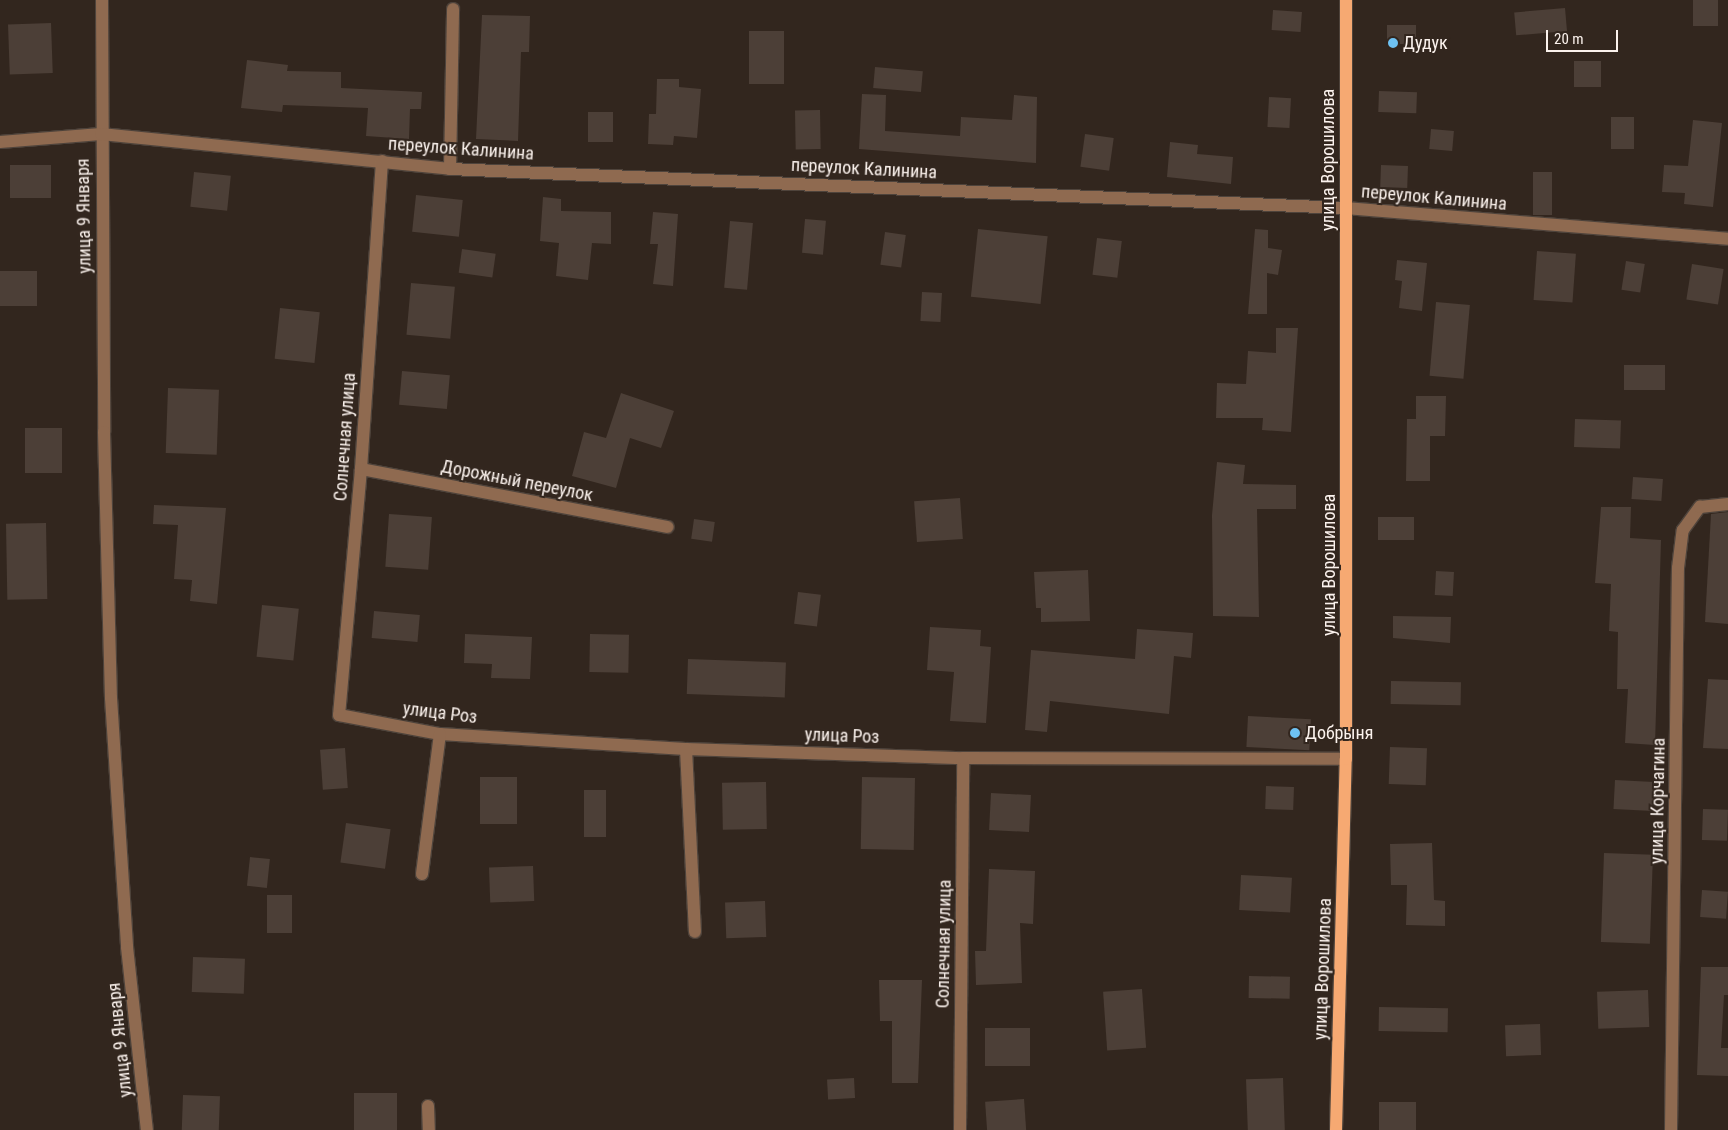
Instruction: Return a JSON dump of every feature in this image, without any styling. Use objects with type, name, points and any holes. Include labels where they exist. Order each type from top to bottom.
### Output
[{"type":"main road","name":"улица Ворошилова","points":[[1336,1130],[1346,759],[1346,0]]},
{"type":"street","name":"улица 9 Января","points":[[102,0],[101,134],[104,432],[111,698],[127,947],[147,1130]]},
{"type":"street","points":[[450,168],[453,9]]},
{"type":"street","name":"переулок Калинина","points":[[0,142],[101,134],[450,168],[1345,208],[1728,239]]},
{"type":"street","name":"Солнечная улица","points":[[339,715],[361,469],[382,161]]},
{"type":"street","name":"Дорожный переулок","points":[[361,469],[668,527]]},
{"type":"street","name":"улица Корчагина","points":[[1671,1130],[1678,568],[1682,530],[1700,508],[1728,504]]},
{"type":"street","name":"улица Роз","points":[[339,715],[440,734],[686,749],[963,758],[1346,759]]},
{"type":"street","points":[[422,874],[440,734]]},
{"type":"street","points":[[686,749],[695,932]]},
{"type":"street","name":"Солнечная улица","points":[[960,1130],[963,758]]},
{"type":"street","points":[[428,1106],[429,1130]]},
{"type":"building","points":[[1693,0],[1718,0],[1718,26],[1693,26]]},
{"type":"building","points":[[1565,8],[1567,31],[1516,35],[1514,12]]},
{"type":"building","points":[[1273,10],[1302,12],[1301,32],[1272,30]]},
{"type":"building","points":[[482,15],[530,16],[529,52],[521,52],[518,141],[476,139]]},
{"type":"building","points":[[51,23],[53,73],[10,74],[8,25]]},
{"type":"building","points":[[1387,25],[1416,25],[1416,44],[1387,44]]},
{"type":"building","points":[[749,31],[784,31],[784,84],[749,84]]},
{"type":"building","points":[[247,60],[288,65],[287,71],[341,72],[341,88],[422,92],[421,109],[410,109],[409,139],[366,136],[368,108],[283,105],[282,112],[241,108]]},
{"type":"building","points":[[1574,61],[1601,61],[1601,87],[1574,87]]},
{"type":"building","points":[[875,67],[923,71],[921,92],[873,88]]},
{"type":"building","points":[[657,79],[679,79],[679,87],[701,89],[697,138],[674,136],[673,145],[648,144],[649,114],[656,114]]},
{"type":"building","points":[[1379,91],[1417,92],[1416,113],[1378,112]]},
{"type":"building","points":[[862,94],[886,95],[885,131],[960,136],[961,117],[1012,120],[1014,95],[1037,97],[1036,163],[859,149]]},
{"type":"building","points":[[1269,97],[1291,98],[1289,128],[1267,127]]},
{"type":"building","points":[[795,110],[820,110],[821,149],[796,149]]},
{"type":"building","points":[[588,112],[613,112],[613,142],[588,142]]},
{"type":"building","points":[[1611,117],[1634,117],[1634,149],[1611,149]]},
{"type":"building","points":[[1693,120],[1722,123],[1713,207],[1684,204],[1685,193],[1662,192],[1664,165],[1688,166]]},
{"type":"building","points":[[1431,129],[1454,131],[1452,151],[1429,149]]},
{"type":"building","points":[[1085,134],[1114,138],[1109,171],[1080,167]]},
{"type":"building","points":[[1170,142],[1198,145],[1197,154],[1233,157],[1231,184],[1167,177]]},
{"type":"building","points":[[10,165],[51,165],[51,198],[10,198]]},
{"type":"building","points":[[1381,165],[1408,166],[1407,188],[1380,187]]},
{"type":"building","points":[[194,172],[231,176],[227,211],[190,207]]},
{"type":"building","points":[[1533,172],[1552,172],[1552,215],[1533,215]]},
{"type":"building","points":[[416,195],[463,200],[459,237],[412,232]]},
{"type":"building","points":[[543,197],[561,199],[561,211],[611,212],[611,244],[592,243],[588,280],[556,276],[559,243],[540,241]]},
{"type":"building","points":[[653,212],[678,214],[673,286],[653,284],[658,244],[650,244]]},
{"type":"building","points":[[805,219],[826,221],[823,255],[802,253]]},
{"type":"building","points":[[730,221],[753,223],[747,290],[724,288]]},
{"type":"building","points":[[978,229],[1048,236],[1041,304],[971,297]]},
{"type":"building","points":[[1255,229],[1268,230],[1268,248],[1282,250],[1278,275],[1267,273],[1267,314],[1248,314]]},
{"type":"building","points":[[885,232],[906,235],[901,268],[880,265]]},
{"type":"building","points":[[1097,238],[1122,241],[1117,278],[1092,275]]},
{"type":"building","points":[[462,249],[496,254],[492,277],[459,273]]},
{"type":"building","points":[[1537,251],[1576,254],[1572,303],[1534,300]]},
{"type":"building","points":[[1397,260],[1427,263],[1422,311],[1399,308],[1402,281],[1395,280]]},
{"type":"building","points":[[1626,261],[1645,264],[1640,293],[1621,290]]},
{"type":"building","points":[[1692,264],[1724,269],[1718,305],[1686,300]]},
{"type":"building","points":[[0,271],[37,271],[37,306],[0,306]]},
{"type":"building","points":[[411,283],[455,287],[450,339],[406,335]]},
{"type":"building","points":[[922,292],[942,293],[940,322],[920,321]]},
{"type":"building","points":[[1436,302],[1470,305],[1463,379],[1430,376]]},
{"type":"building","points":[[280,308],[320,312],[314,363],[275,359]]},
{"type":"building","points":[[1276,328],[1298,328],[1291,432],[1262,430],[1263,418],[1216,418],[1217,383],[1246,384],[1248,351],[1276,353]]},
{"type":"building","points":[[1624,365],[1665,365],[1665,390],[1624,390]]},
{"type":"building","points":[[402,371],[450,375],[447,409],[399,405]]},
{"type":"building","points":[[168,388],[219,390],[217,455],[166,453]]},
{"type":"building","points":[[621,393],[674,411],[661,448],[630,438],[616,488],[572,476],[584,432],[606,438]]},
{"type":"building","points":[[1416,396],[1446,396],[1445,436],[1430,436],[1430,481],[1406,481],[1407,419],[1416,419]]},
{"type":"building","points":[[1575,419],[1621,421],[1620,449],[1574,447]]},
{"type":"building","points":[[25,428],[62,428],[62,473],[25,473]]},
{"type":"building","points":[[1217,462],[1245,465],[1243,484],[1296,485],[1296,509],[1257,509],[1259,617],[1213,616],[1212,515]]},
{"type":"building","points":[[1633,477],[1663,479],[1661,501],[1631,499]]},
{"type":"building","points":[[960,498],[963,539],[917,542],[914,501]]},
{"type":"building","points":[[154,505],[226,508],[217,604],[190,601],[192,580],[174,579],[178,525],[153,524]]},
{"type":"building","points":[[1601,507],[1631,507],[1630,538],[1661,540],[1655,745],[1625,743],[1628,689],[1617,689],[1618,632],[1609,631],[1611,584],[1595,583]]},
{"type":"building","points":[[1728,512],[1728,624],[1705,622],[1711,514]]},
{"type":"building","points":[[389,514],[432,517],[428,570],[385,567]]},
{"type":"building","points":[[1378,517],[1414,517],[1414,540],[1378,540]]},
{"type":"building","points":[[694,519],[715,522],[712,542],[691,539]]},
{"type":"building","points":[[46,523],[47,599],[7,600],[6,524]]},
{"type":"building","points":[[1088,570],[1090,621],[1041,622],[1041,608],[1036,608],[1034,572]]},
{"type":"building","points":[[1436,571],[1454,572],[1453,596],[1435,595]]},
{"type":"building","points":[[798,592],[821,595],[817,627],[794,624]]},
{"type":"building","points":[[262,605],[299,609],[293,661],[257,657]]},
{"type":"building","points":[[374,611],[420,615],[417,642],[372,638]]},
{"type":"building","points":[[1393,616],[1451,617],[1450,643],[1393,638]]},
{"type":"building","points":[[930,627],[981,630],[980,646],[991,647],[986,723],[950,721],[954,672],[927,670]]},
{"type":"building","points":[[1137,629],[1193,633],[1191,658],[1174,656],[1169,714],[1050,701],[1047,732],[1025,730],[1031,650],[1135,659]]},
{"type":"building","points":[[465,634],[532,637],[530,679],[491,678],[492,664],[464,663]]},
{"type":"building","points":[[590,634],[629,635],[628,673],[589,672]]},
{"type":"building","points":[[688,659],[786,662],[785,697],[687,694]]},
{"type":"building","points":[[1708,679],[1728,680],[1728,749],[1703,748]]},
{"type":"building","points":[[1391,681],[1461,682],[1461,705],[1391,704]]},
{"type":"building","points":[[1248,716],[1311,719],[1309,750],[1246,747]]},
{"type":"building","points":[[1390,747],[1427,748],[1426,785],[1389,784]]},
{"type":"building","points":[[345,748],[348,788],[323,790],[320,750]]},
{"type":"building","points":[[480,777],[517,777],[517,824],[480,824]]},
{"type":"building","points":[[862,777],[915,778],[914,850],[861,849]]},
{"type":"building","points":[[1615,780],[1654,782],[1652,811],[1613,809]]},
{"type":"building","points":[[766,782],[767,829],[723,830],[722,783]]},
{"type":"building","points":[[1266,786],[1294,787],[1293,810],[1265,809]]},
{"type":"building","points":[[584,790],[606,790],[606,837],[584,837]]},
{"type":"building","points":[[991,793],[1031,795],[1029,832],[989,830]]},
{"type":"building","points":[[1703,809],[1728,810],[1727,841],[1702,840]]},
{"type":"building","points":[[346,823],[391,829],[385,869],[340,863]]},
{"type":"building","points":[[1432,843],[1434,900],[1445,901],[1445,926],[1406,925],[1407,885],[1391,885],[1390,844]]},
{"type":"building","points":[[1604,853],[1653,855],[1650,944],[1601,942]]},
{"type":"building","points":[[250,857],[270,859],[267,888],[247,886]]},
{"type":"building","points":[[533,866],[534,901],[490,903],[489,868]]},
{"type":"building","points":[[989,869],[1035,871],[1033,924],[1020,923],[1022,983],[976,985],[975,951],[986,951]]},
{"type":"building","points":[[1241,875],[1292,878],[1290,913],[1239,910]]},
{"type":"building","points":[[1702,890],[1728,892],[1726,919],[1700,917]]},
{"type":"building","points":[[267,895],[292,895],[292,933],[267,933]]},
{"type":"building","points":[[765,901],[766,937],[726,938],[725,902]]},
{"type":"building","points":[[193,957],[245,959],[244,994],[192,992]]},
{"type":"building","points":[[1701,967],[1728,967],[1728,995],[1724,995],[1721,1048],[1728,1048],[1728,1076],[1697,1075]]},
{"type":"building","points":[[1249,976],[1290,977],[1290,999],[1249,998]]},
{"type":"building","points":[[879,980],[922,980],[918,1083],[892,1083],[892,1021],[880,1021]]},
{"type":"building","points":[[1142,989],[1146,1048],[1107,1051],[1103,992]]},
{"type":"building","points":[[1648,990],[1649,1027],[1598,1029],[1597,992]]},
{"type":"building","points":[[1379,1007],[1448,1008],[1448,1032],[1379,1031]]},
{"type":"building","points":[[1540,1024],[1541,1055],[1506,1056],[1505,1025]]},
{"type":"building","points":[[985,1028],[1030,1028],[1030,1066],[985,1066]]},
{"type":"building","points":[[854,1078],[855,1098],[828,1099],[827,1079]]},
{"type":"building","points":[[1283,1078],[1285,1130],[1248,1130],[1246,1079]]},
{"type":"building","points":[[354,1093],[397,1093],[397,1130],[354,1130]]},
{"type":"building","points":[[183,1095],[220,1096],[219,1130],[182,1130]]},
{"type":"building","points":[[1024,1099],[1026,1130],[987,1130],[985,1102]]},
{"type":"building","points":[[1379,1102],[1416,1102],[1416,1130],[1379,1130]]},
{"type":"place","name":"Дудук","points":[[1393,43]]},
{"type":"place","name":"Добрыня","points":[[1295,733]]}]
